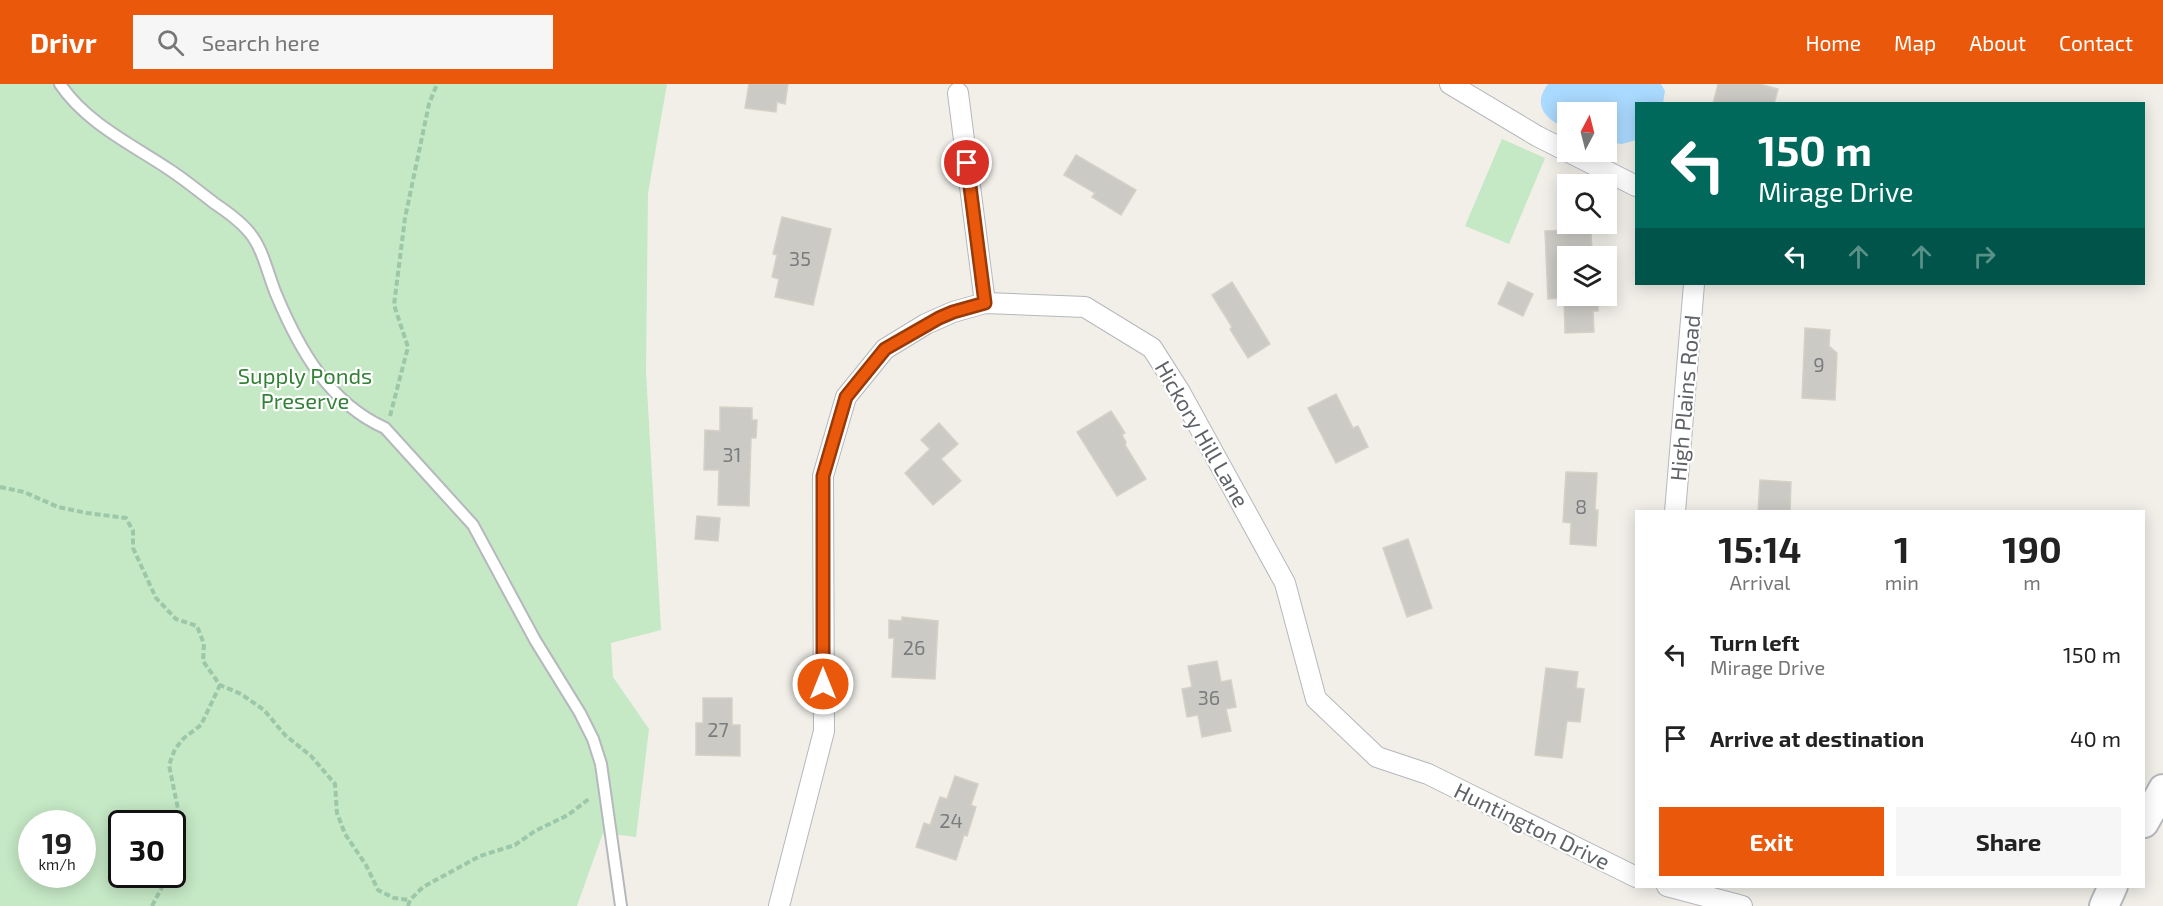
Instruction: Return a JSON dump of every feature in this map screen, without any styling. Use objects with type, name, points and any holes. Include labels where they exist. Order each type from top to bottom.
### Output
[{"type":"street","points":[[1450,84],[1537,136],[1635,185]]},
{"type":"street","points":[[958,93],[985,303]]},
{"type":"street","name":"High Plains Road","points":[[1675,510],[1695,285]]},
{"type":"street","name":"Hickory Hill Lane","points":[[779,906],[824,731],[823,476],[846,397],[885,349],[926,324],[953,312],[985,303],[1085,307],[1152,348],[1180,392],[1285,583],[1316,699],[1377,757],[1428,774]]},
{"type":"street","name":"Huntington Drive","points":[[1428,774],[1635,877]]},
{"type":"street","points":[[2145,822],[2163,789]]},
{"type":"street","points":[[1674,888],[1742,906]]},
{"type":"street","points":[[2104,906],[2112,888]]},
{"type":"lane","points":[[60,84],[70,100],[119,138],[171,171],[250,232],[303,351],[334,393],[366,419],[385,428],[473,525],[534,640],[588,730],[602,764],[621,906]]},
{"type":"path","points":[[385,428],[394,408],[408,347],[394,305],[405,218],[429,104],[437,84]]},
{"type":"path","points":[[0,487],[24,492],[58,507],[126,518],[133,531],[133,548],[156,598],[176,619],[198,626],[204,644],[203,661],[220,684],[241,694],[264,710],[285,735],[311,756],[335,784],[337,813],[345,834],[366,865],[378,890],[394,898],[410,900]]},
{"type":"path","points":[[178,810],[169,765],[179,743],[201,725],[220,684]]},
{"type":"path","points":[[408,906],[410,900],[423,887],[480,856],[515,845],[535,831],[568,815],[605,788]]},
{"type":"path","points":[[152,906],[162,888]]},
{"type":"green space","name":"Supply Ponds Preserve","points":[[0,84],[667,84],[648,193],[646,372],[661,630],[611,643],[613,677],[649,729],[636,837],[603,833],[577,906],[0,906]]},
{"type":"green space","points":[[1502,139],[1545,158],[1509,244],[1465,226]]},
{"type":"water","points":[[1548,84],[1661,84],[1665,91],[1663,102],[1635,102],[1635,140],[1622,144],[1617,143],[1617,102],[1557,102],[1557,123],[1544,111],[1541,99]]},
{"type":"building","points":[[749,84],[788,84],[785,104],[777,102],[776,112],[745,108]]},
{"type":"building","points":[[1718,84],[1760,84],[1778,89],[1775,102],[1714,102]]},
{"type":"building","points":[[1076,155],[1136,190],[1121,215],[1092,197],[1095,193],[1064,175]]},
{"type":"building","points":[[782,217],[831,229],[813,305],[775,297],[779,279],[772,277],[777,255],[773,254]]},
{"type":"building","points":[[1557,230],[1557,234],[1591,234],[1592,246],[1557,246],[1557,298],[1548,299],[1545,231]]},
{"type":"building","points":[[1232,282],[1270,344],[1248,358],[1212,295]]},
{"type":"building","points":[[1508,282],[1533,294],[1523,316],[1498,304]]},
{"type":"building","points":[[1564,306],[1598,306],[1598,311],[1593,311],[1594,332],[1565,333]]},
{"type":"building","points":[[1805,328],[1830,330],[1829,346],[1837,353],[1835,400],[1802,398]]},
{"type":"building","points":[[1336,394],[1353,428],[1358,426],[1368,447],[1336,463],[1308,408]]},
{"type":"building","points":[[720,407],[752,408],[752,420],[757,420],[756,438],[751,438],[749,506],[718,505],[719,470],[704,470],[705,430],[720,431]]},
{"type":"building","points":[[1111,411],[1125,433],[1122,435],[1126,442],[1125,445],[1146,479],[1117,496],[1077,432]]},
{"type":"building","points":[[939,423],[958,444],[941,459],[961,481],[933,505],[905,473],[930,449],[921,440]]},
{"type":"building","points":[[1566,472],[1597,473],[1596,546],[1570,544],[1571,523],[1563,522]]},
{"type":"building","points":[[1760,480],[1791,482],[1790,510],[1758,510]]},
{"type":"building","points":[[697,516],[720,518],[718,541],[695,539]]},
{"type":"building","points":[[1408,539],[1432,608],[1407,617],[1383,548]]},
{"type":"building","points":[[902,617],[938,621],[935,679],[892,677],[894,638],[889,638],[889,620],[902,621]]},
{"type":"building","points":[[1217,661],[1221,682],[1231,680],[1236,707],[1226,709],[1231,731],[1202,737],[1198,715],[1187,717],[1182,689],[1192,687],[1188,666]]},
{"type":"building","points":[[1546,668],[1578,672],[1576,688],[1584,689],[1580,722],[1567,721],[1562,758],[1535,755]]},
{"type":"building","points":[[703,698],[732,698],[732,725],[740,725],[740,756],[696,755],[696,723],[703,723]]},
{"type":"building","points":[[955,776],[978,784],[971,805],[976,807],[967,836],[964,835],[956,860],[916,847],[924,823],[930,825],[940,797],[947,799]]},
{"type":"route","points":[[823,684],[823,476],[846,397],[885,349],[939,318],[985,303],[967,163]]}]
